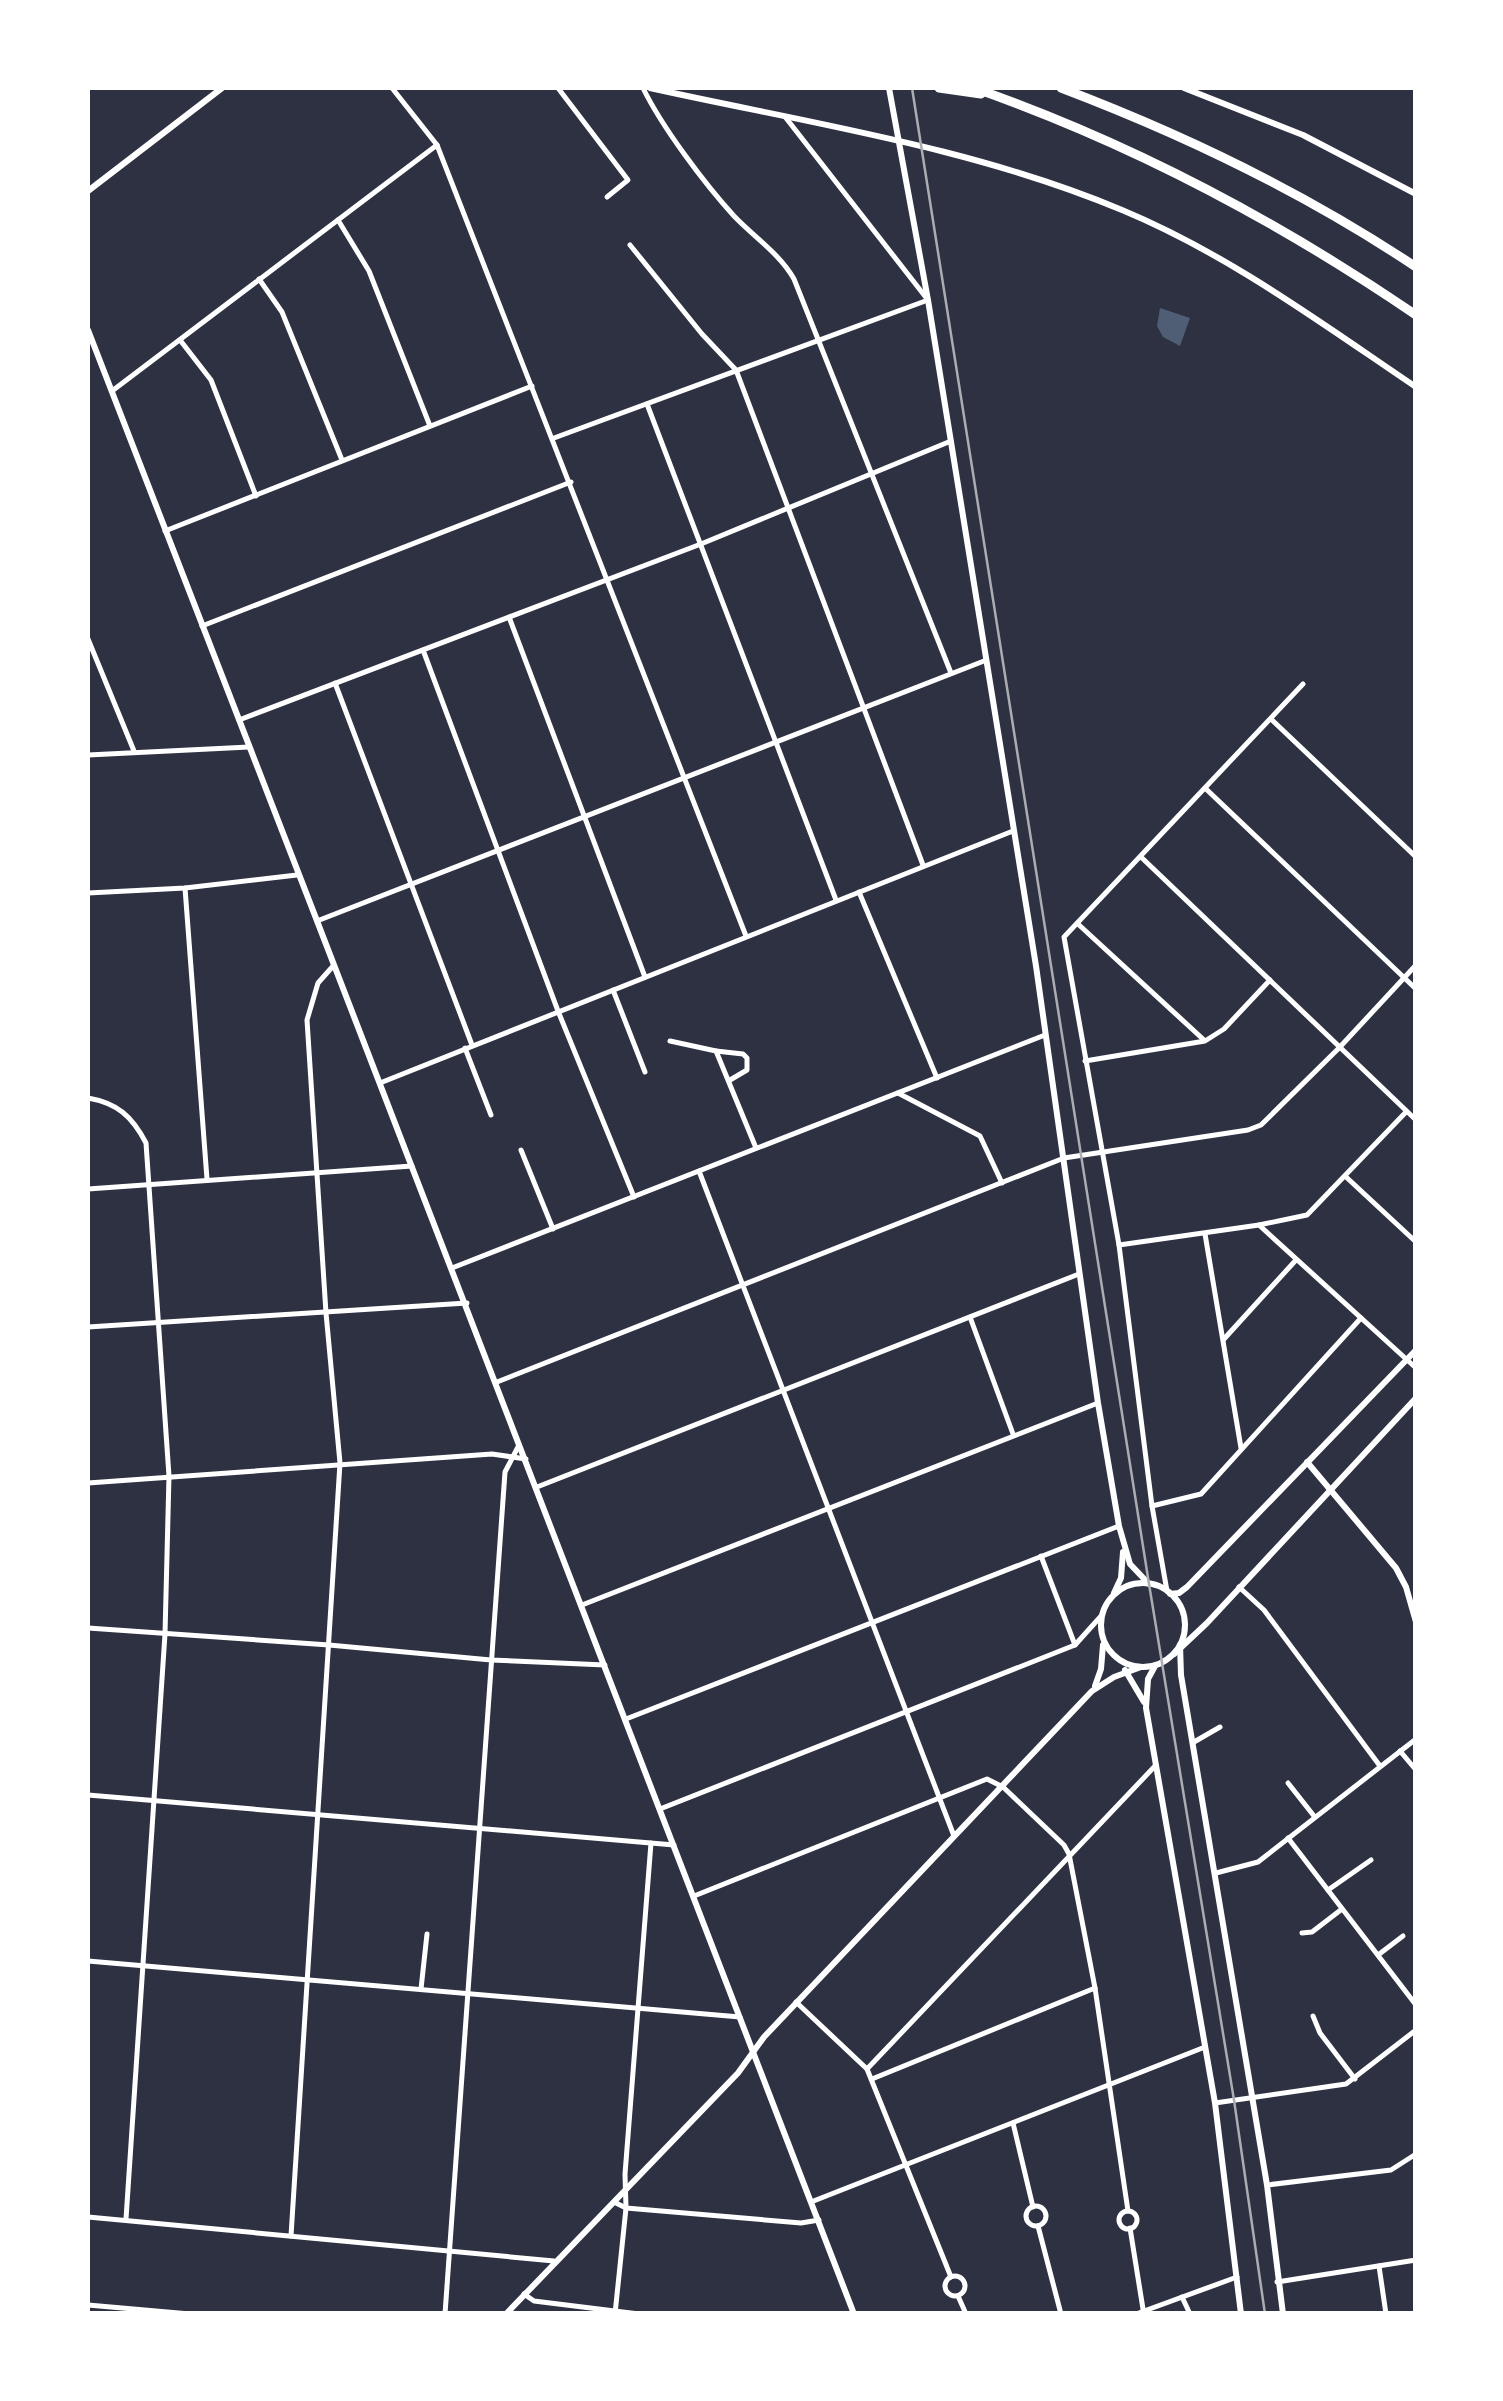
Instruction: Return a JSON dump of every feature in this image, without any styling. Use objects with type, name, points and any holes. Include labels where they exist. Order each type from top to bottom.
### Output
[{"type":"highway","points":[[940,88],[1000,96]]},
{"type":"highway","points":[[974,88],[1084,130],[1212,190],[1416,315]]},
{"type":"highway","points":[[1061,88],[1248,169],[1416,266]]},
{"type":"highway","points":[[1377,290],[1416,323]]},
{"type":"main road","points":[[88,191],[222,88]]},
{"type":"main road","points":[[647,88],[899,142],[1060,186],[1154,224],[1246,274],[1416,387]]},
{"type":"main road","points":[[1184,88],[1303,134],[1416,194]]},
{"type":"main road","points":[[890,90],[928,300],[1047,1034],[1098,1403],[1119,1526],[1130,1564],[1149,1584],[1179,1593],[1416,1350]]},
{"type":"main road","points":[[88,330],[297,875],[467,1303],[854,2314]]},
{"type":"main road","points":[[1242,2314],[1215,2103],[1146,1708],[1148,1679],[1155,1666],[1178,1649],[1240,1586],[1416,1398]]},
{"type":"main road","points":[[1307,1462],[1402,1577],[1416,1622]]},
{"type":"main road","points":[[506,2314],[738,2072],[796,2002],[1092,1691],[1102,1670],[1102,1615],[1121,1578],[1123,1546]]},
{"type":"main road","points":[[1113,1595],[1130,1585],[1149,1584]]},
{"type":"main road","points":[[1169,1592],[1184,1615],[1185,1630],[1178,1649],[1267,2185],[1284,2314]]},
{"type":"main road","points":[[1103,1638],[1146,1708]]},
{"type":"main road","points":[[1116,1657],[1141,1667]]},
{"type":"main road","points":[[1092,1691],[1127,1672],[1155,1666]]},
{"type":"street","points":[[392,88],[437,145],[746,936]]},
{"type":"street","points":[[558,88],[628,180],[608,197]]},
{"type":"street","points":[[647,88],[652,106],[717,195],[789,270],[951,674]]},
{"type":"street","points":[[554,438],[928,300],[786,118]]},
{"type":"street","points":[[112,392],[437,145]]},
{"type":"street","points":[[338,220],[369,272],[430,426]]},
{"type":"street","points":[[630,245],[736,370],[923,865]]},
{"type":"street","points":[[259,279],[282,312],[342,460]]},
{"type":"street","points":[[180,340],[211,380],[256,496]]},
{"type":"street","points":[[166,531],[532,386]]},
{"type":"street","points":[[647,404],[836,900]]},
{"type":"street","points":[[239,720],[701,544],[951,441]]},
{"type":"street","points":[[202,626],[571,482]]},
{"type":"street","points":[[509,617],[645,976]]},
{"type":"street","points":[[88,639],[135,753]]},
{"type":"street","points":[[423,650],[496,852],[634,1197]]},
{"type":"street","points":[[316,921],[984,661]]},
{"type":"street","points":[[336,683],[412,885],[491,1115]]},
{"type":"street","points":[[1169,1592],[1152,1506],[1119,1245],[1064,937],[1303,684]]},
{"type":"street","points":[[1270,720],[1416,857]]},
{"type":"street","points":[[88,755],[249,747]]},
{"type":"street","points":[[1205,788],[1416,989]]},
{"type":"street","points":[[380,1083],[1014,831]]},
{"type":"street","points":[[1141,857],[1416,1120]]},
{"type":"street","points":[[88,893],[185,888],[297,875]]},
{"type":"street","points":[[185,888],[207,1179]]},
{"type":"street","points":[[859,892],[936,1078]]},
{"type":"street","points":[[1078,924],[1206,1041]]},
{"type":"street","points":[[292,2236],[340,1463],[307,1020],[314,990],[334,965]]},
{"type":"street","points":[[497,1382],[1064,1158],[1261,1125],[1416,965]]},
{"type":"street","points":[[1085,1062],[1206,1041],[1224,1030],[1270,980]]},
{"type":"street","points":[[613,990],[645,1072]]},
{"type":"street","points":[[452,1268],[1047,1034]]},
{"type":"street","points":[[670,1041],[743,1054],[748,1070],[730,1080]]},
{"type":"street","points":[[716,1050],[756,1148]]},
{"type":"street","points":[[898,1093],[980,1136],[1002,1184]]},
{"type":"street","points":[[88,1098],[107,1101],[123,1110],[146,1143],[169,1476],[165,1634],[126,2219]]},
{"type":"street","points":[[1119,1245],[1307,1215],[1406,1112]]},
{"type":"street","points":[[521,1150],[553,1228]]},
{"type":"street","points":[[88,1188],[412,1166]]},
{"type":"street","points":[[700,1171],[955,1838]]},
{"type":"street","points":[[1346,1176],[1416,1242]]},
{"type":"street","points":[[1259,1225],[1416,1368]]},
{"type":"street","points":[[1205,1234],[1241,1450]]},
{"type":"street","points":[[1224,1339],[1296,1259]]},
{"type":"street","points":[[537,1487],[1080,1273]]},
{"type":"street","points":[[88,1327],[467,1303]]},
{"type":"street","points":[[970,1317],[1013,1434]]},
{"type":"street","points":[[1152,1506],[1201,1494],[1361,1318]]},
{"type":"street","points":[[582,1605],[1098,1403]]},
{"type":"street","points":[[445,2314],[505,1472],[520,1442]]},
{"type":"street","points":[[88,1484],[340,1463],[513,1455],[526,1459]]},
{"type":"street","points":[[626,1720],[1119,1526]]},
{"type":"street","points":[[1041,1556],[1075,1645]]},
{"type":"street","points":[[1240,1586],[1264,1610],[1380,1766]]},
{"type":"street","points":[[660,1809],[1075,1645],[1102,1615]]},
{"type":"street","points":[[88,1628],[491,1660],[605,1665]]},
{"type":"street","points":[[1194,1742],[1220,1727]]},
{"type":"street","points":[[1216,1873],[1255,1864],[1416,1739]]},
{"type":"street","points":[[1400,1751],[1416,1770]]},
{"type":"street","points":[[867,2068],[1156,1765]]},
{"type":"street","points":[[694,1896],[987,1779],[1003,1786],[1064,1845],[1068,1854],[1094,1988],[1128,2211]]},
{"type":"street","points":[[1288,1783],[1314,1816]]},
{"type":"street","points":[[88,1795],[674,1845]]},
{"type":"street","points":[[1288,1838],[1416,2005]]},
{"type":"street","points":[[615,2312],[626,2208],[650,1842]]},
{"type":"street","points":[[1328,1890],[1371,1860]]},
{"type":"street","points":[[1302,1934],[1318,1928],[1342,1909]]},
{"type":"street","points":[[421,1989],[427,1934]]},
{"type":"street","points":[[1378,1956],[1403,1936]]},
{"type":"street","points":[[88,1961],[740,2017]]},
{"type":"street","points":[[872,2079],[1094,1988]]},
{"type":"street","points":[[796,2002],[867,2068],[952,2277]]},
{"type":"street","points":[[1313,2016],[1320,2033],[1355,2078]]},
{"type":"street","points":[[1215,2103],[1341,2085],[1416,2030]]},
{"type":"street","points":[[811,2202],[1205,2047]]},
{"type":"street","points":[[1013,2122],[1034,2207]]},
{"type":"street","points":[[1267,2185],[1391,2170],[1416,2154]]},
{"type":"street","points":[[611,2201],[626,2208],[801,2223],[819,2220]]},
{"type":"street","points":[[1034,2207],[1026,2213],[1026,2220],[1038,2226],[1061,2314]]},
{"type":"street","points":[[1034,2207],[1045,2214],[1038,2226]]},
{"type":"street","points":[[1130,2228],[1121,2226],[1119,2220],[1128,2211],[1135,2214],[1136,2220],[1130,2228],[1144,2310]]},
{"type":"street","points":[[88,2216],[554,2261]]},
{"type":"street","points":[[1278,2282],[1416,2260]]},
{"type":"street","points":[[1379,2266],[1386,2314]]},
{"type":"street","points":[[958,2296],[964,2289],[958,2276],[945,2284],[946,2291],[958,2296],[966,2314]]},
{"type":"street","points":[[1136,2314],[1238,2277]]},
{"type":"street","points":[[524,2294],[534,2301],[639,2314]]},
{"type":"street","points":[[1182,2297],[1190,2314]]},
{"type":"street","points":[[88,2305],[190,2314]]},
{"type":"water","points":[[1160,308],[1190,318],[1180,346],[1163,337],[1157,326]]},
{"type":"railway","points":[[912,88],[1265,2314]]}]
